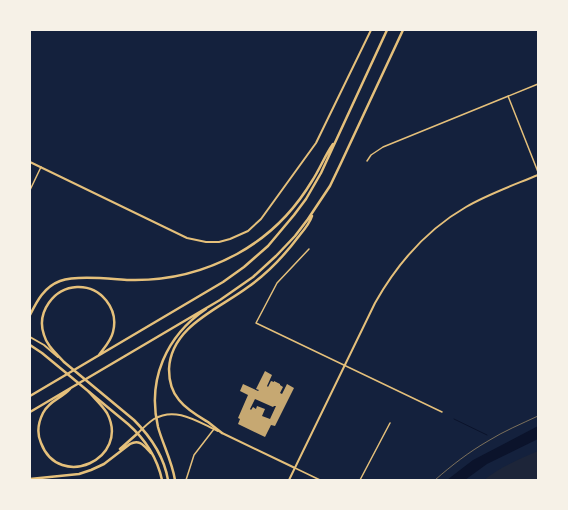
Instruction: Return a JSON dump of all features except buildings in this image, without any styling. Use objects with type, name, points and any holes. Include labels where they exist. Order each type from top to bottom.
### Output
[{"type":"highway","points":[[30,396],[210,291],[232,276],[260,253],[294,215],[306,199],[321,173],[387,30]]},
{"type":"highway","points":[[174,480],[171,463],[159,431],[155,412],[155,390],[158,373],[167,352],[179,334],[200,313],[248,280],[269,262],[295,236],[312,213],[338,171],[402,30]]},
{"type":"highway","points":[[30,316],[42,294],[48,288],[60,281],[81,278],[143,280],[170,277],[205,268],[237,254],[271,231],[294,207],[309,187],[329,150],[337,139]]},
{"type":"highway","points":[[222,433],[189,410],[176,396],[169,373],[171,357],[183,335],[195,323],[249,287],[276,264],[304,230],[311,219],[312,213]]},
{"type":"highway","points":[[97,357],[112,336],[114,317],[110,306],[106,300],[92,290],[82,287],[63,290],[51,299],[44,312],[42,321],[46,340],[64,362],[143,429],[158,450],[166,468],[168,480]]},
{"type":"highway","points":[[30,412],[220,300]]},
{"type":"highway","points":[[30,345],[42,353],[138,433],[152,452],[162,480]]},
{"type":"highway","points":[[73,386],[45,409],[38,426],[40,440],[44,450],[50,458],[62,465],[76,467],[91,463],[103,454],[110,441],[111,427],[109,418],[105,410],[89,392]]},
{"type":"highway","points":[[108,461],[138,433]]},
{"type":"highway","points":[[30,479],[79,474],[91,470],[108,461],[130,444],[135,442],[140,442],[152,452]]},
{"type":"street","points":[[30,162],[175,233],[193,240],[212,242],[230,239],[248,231],[261,220],[316,143],[371,30]]},
{"type":"street","points":[[367,161],[371,155],[384,147],[538,84]]},
{"type":"street","points":[[289,480],[383,290],[398,267],[416,245],[439,225],[466,207],[538,173],[508,96]]},
{"type":"street","points":[[30,190],[41,167]]},
{"type":"street","points":[[310,249],[277,283],[256,323],[442,412]]},
{"type":"street","points":[[30,337],[44,345],[64,362]]},
{"type":"street","points":[[138,433],[151,421],[171,414],[183,415],[214,428],[194,455],[186,480]]},
{"type":"street","points":[[360,480],[390,423]]},
{"type":"street","points":[[222,433],[320,480]]},
{"type":"path","points":[[435,480],[477,447],[494,437],[538,416]]},
{"type":"shaded area","points":[[538,426],[538,439],[487,464],[465,480],[447,480],[473,460]]},
{"type":"shaded area","points":[[538,451],[538,480],[484,480],[503,467]]},
{"type":"waterway","points":[[454,419],[487,435]]}]
